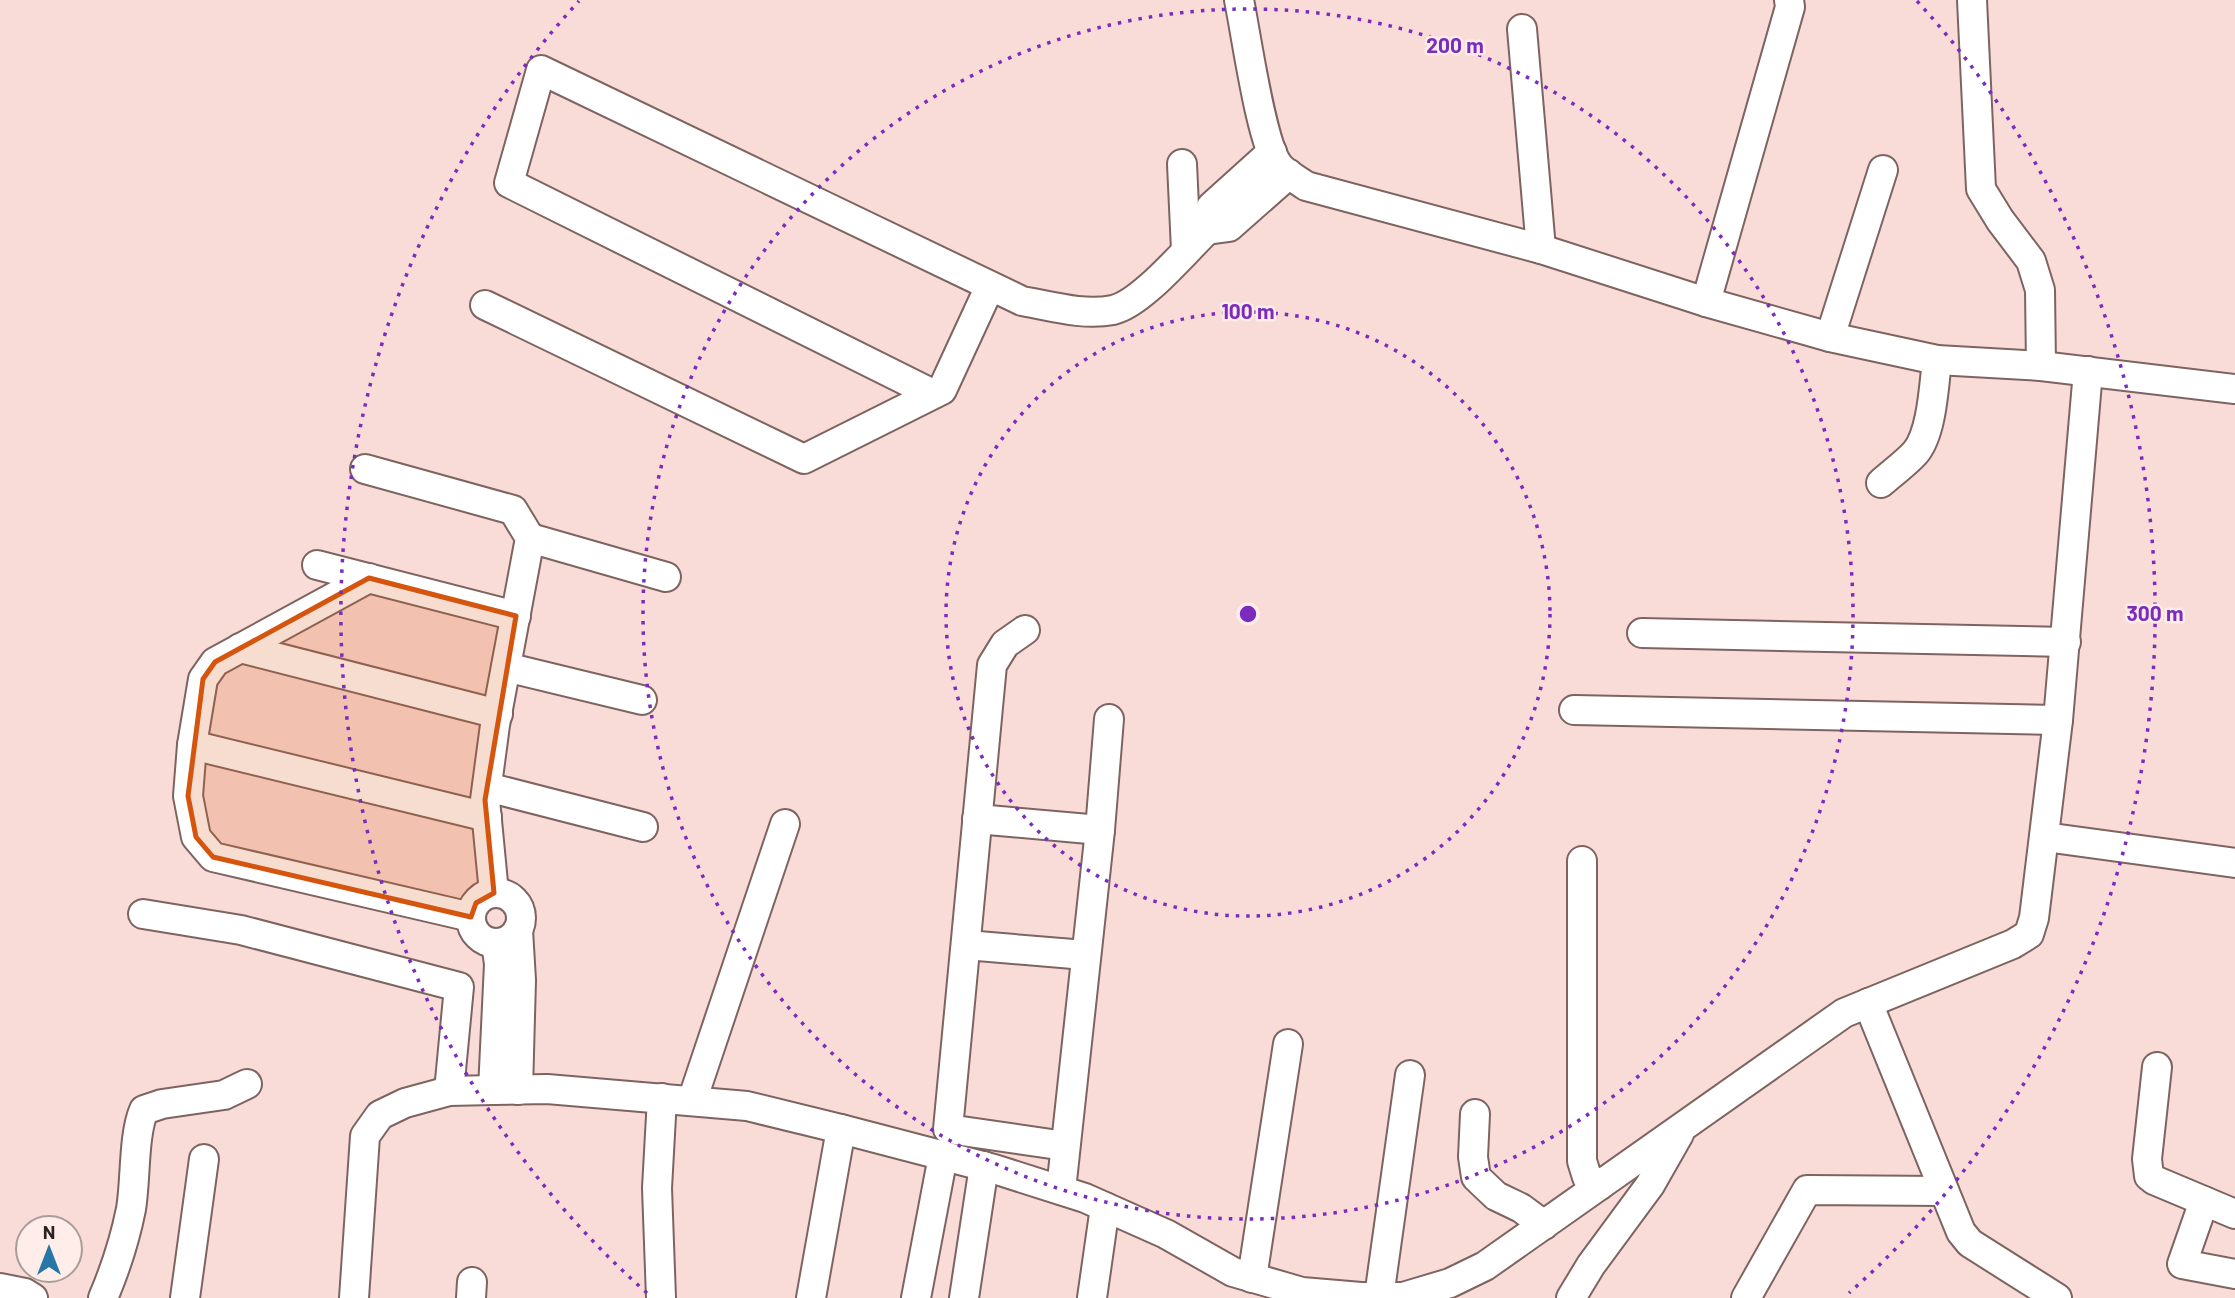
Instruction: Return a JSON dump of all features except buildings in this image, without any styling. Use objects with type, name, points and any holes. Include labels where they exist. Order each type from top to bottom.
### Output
[{"type":"street","points":[[1240,0],[1265,129],[1272,152],[1280,167],[1306,186],[1541,249],[1706,302],[1830,337],[1937,360],[2041,366],[2235,389]]},
{"type":"street","points":[[1706,302],[1790,7],[1789,0]]},
{"type":"street","points":[[1972,0],[1981,189],[2031,261],[2040,290],[2041,366]]},
{"type":"street","points":[[1521,29],[1541,249]]},
{"type":"street","points":[[933,394],[509,183],[541,70],[1022,301],[1079,312],[1114,310],[1135,300],[1207,230],[1229,227],[1290,174]]},
{"type":"street","points":[[1207,230],[1211,208],[1272,152]]},
{"type":"street","points":[[1182,164],[1186,250]]},
{"type":"street","points":[[1830,337],[1883,170]]},
{"type":"street","points":[[485,305],[804,458],[942,390],[990,286]]},
{"type":"street","points":[[1881,483],[1916,453],[1922,441],[1937,360]]},
{"type":"street","points":[[354,1298],[365,1136],[380,1115],[405,1103],[449,1091],[547,1089],[662,1098],[747,1107],[841,1129],[984,1166],[1061,1191],[1166,1234],[1233,1272],[1302,1292],[1403,1297],[1450,1283],[1485,1266],[1844,1013],[2013,944],[2029,934],[2034,918],[2045,837],[2058,720],[2088,371]]},
{"type":"street","points":[[365,468],[513,510],[530,538],[487,787],[494,893]]},
{"type":"street","points":[[530,538],[666,577]]},
{"type":"street","points":[[317,565],[516,616]]},
{"type":"street","points":[[369,578],[215,662],[203,679],[192,745],[188,796],[190,816],[197,837],[213,857],[471,917]]},
{"type":"street","points":[[1025,630],[1005,644],[992,665],[948,1129],[1065,1146]]},
{"type":"street","points":[[1642,633],[2066,642]]},
{"type":"street","points":[[240,648],[498,713]]},
{"type":"street","points":[[506,667],[642,700]]},
{"type":"street","points":[[1574,710],[2058,720]]},
{"type":"street","points":[[1061,1191],[1100,830],[1109,719]]},
{"type":"street","points":[[192,745],[487,817]]},
{"type":"street","points":[[487,787],[643,827]]},
{"type":"street","points":[[977,819],[1100,830]]},
{"type":"street","points":[[692,1101],[785,824]]},
{"type":"street","points":[[2045,837],[2235,863]]},
{"type":"street","points":[[1582,862],[1582,1161],[1587,1177],[1600,1185]]},
{"type":"street","points":[[506,1090],[521,980],[507,937],[521,914],[518,906],[506,895],[494,893],[482,897],[476,903],[471,917],[472,925],[481,938],[507,937]]},
{"type":"street","points":[[144,914],[241,930],[459,987],[449,1091]]},
{"type":"street","points":[[966,945],[1085,955]]},
{"type":"street","points":[[1868,1003],[1961,1232],[1970,1243],[2057,1298]]},
{"type":"street","points":[[1252,1278],[1288,1044]]},
{"type":"street","points":[[2157,1067],[2147,1172],[2154,1180],[2235,1214]]},
{"type":"street","points":[[1380,1297],[1410,1075]]},
{"type":"street","points":[[103,1298],[116,1264],[131,1209],[138,1138],[144,1111],[162,1104],[224,1095],[247,1084]]},
{"type":"street","points":[[661,1298],[657,1188],[662,1098]]},
{"type":"street","points":[[1475,1114],[1473,1157],[1476,1177],[1496,1195],[1521,1208],[1544,1225]]},
{"type":"street","points":[[1571,1298],[1591,1265],[1650,1185],[1683,1127]]},
{"type":"street","points":[[811,1298],[841,1129]]},
{"type":"street","points":[[916,1298],[943,1156]]},
{"type":"street","points":[[185,1298],[204,1159]]},
{"type":"street","points":[[964,1298],[984,1166]]},
{"type":"street","points":[[1746,1298],[1807,1190],[1944,1192]]},
{"type":"street","points":[[2204,1201],[2182,1264],[2235,1274]]},
{"type":"street","points":[[1092,1298],[1105,1207]]},
{"type":"street","points":[[0,1288],[24,1293],[33,1298]]},
{"type":"highlighted area","points":[[369,578],[516,616],[485,800],[494,893],[476,903],[471,917],[213,857],[196,837],[188,796],[203,679],[215,662]]}]
